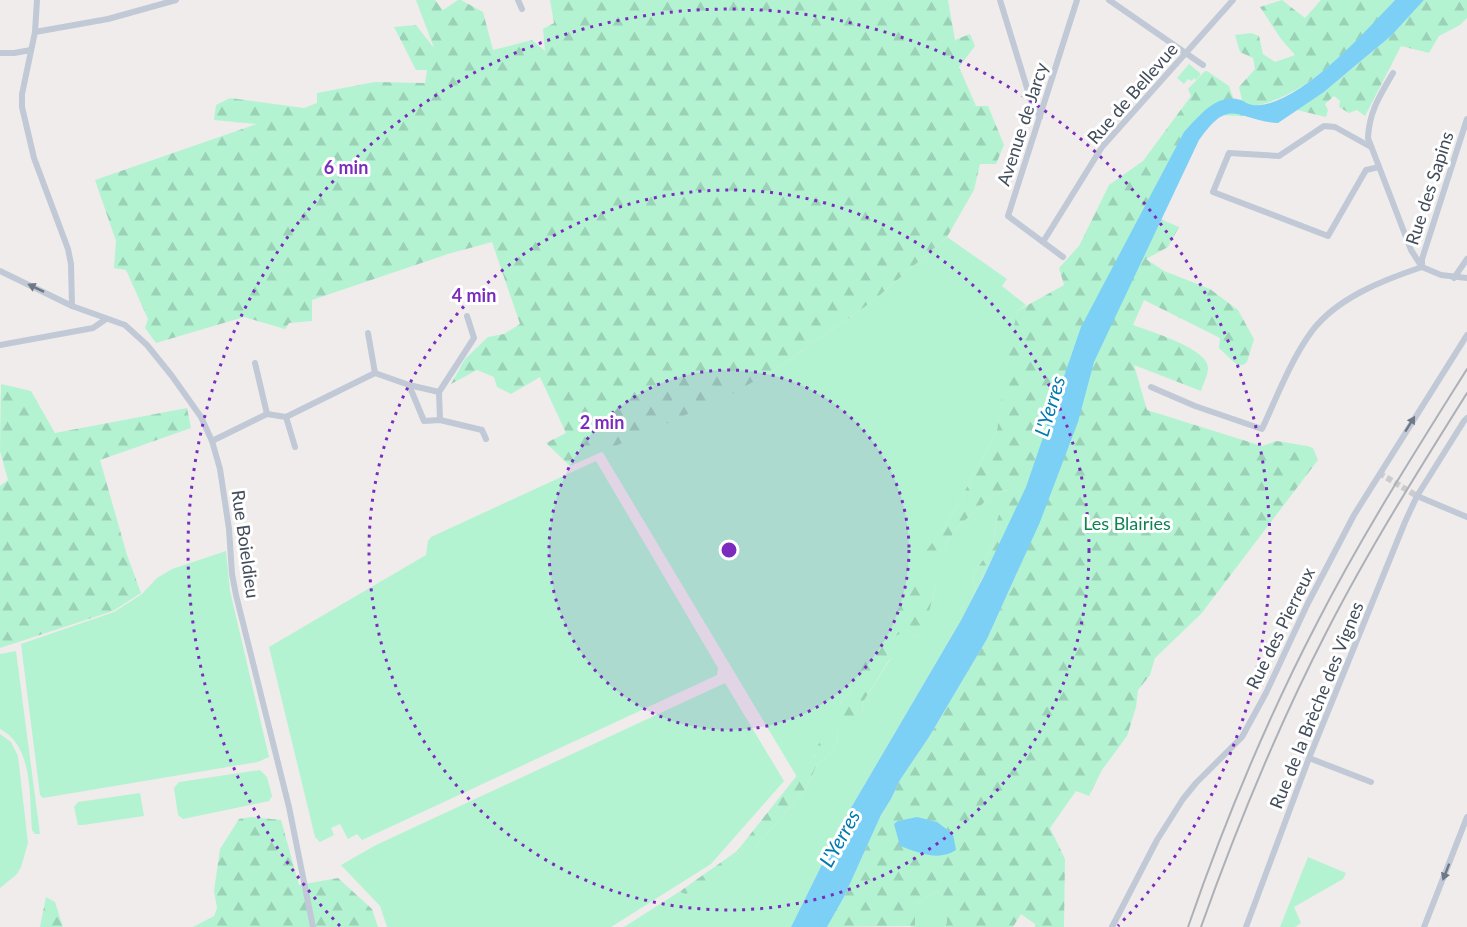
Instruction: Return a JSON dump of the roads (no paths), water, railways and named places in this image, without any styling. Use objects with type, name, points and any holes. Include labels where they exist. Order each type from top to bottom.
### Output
[{"type":"street","points":[[37,0],[34,32],[22,94],[23,120],[44,189],[68,249],[71,264],[72,306]]},
{"type":"street","points":[[34,32],[108,19],[176,0]]},
{"type":"street","points":[[518,0],[522,9]]},
{"type":"street","points":[[1000,0],[1031,101],[1040,117]]},
{"type":"street","name":"Avenue de Jarcy","points":[[1043,242],[1008,216],[1077,0]]},
{"type":"street","points":[[1109,0],[1203,65]]},
{"type":"street","name":"Rue de Bellevue","points":[[1043,242],[1102,147],[1233,0]]},
{"type":"street","points":[[0,53],[31,50]]},
{"type":"street","points":[[1393,73],[1372,109],[1368,124],[1368,138],[1412,250],[1422,267]]},
{"type":"street","name":"Rue des Sapins","points":[[1422,267],[1422,259],[1467,119]]},
{"type":"street","points":[[1371,147],[1335,127],[1324,126],[1279,156],[1229,153],[1213,192],[1328,236],[1366,170],[1379,166]]},
{"type":"street","points":[[1043,242],[1063,257]]},
{"type":"street","points":[[1454,278],[1467,260]]},
{"type":"street","points":[[1151,387],[1195,406],[1262,429],[1295,358],[1313,330],[1332,312],[1390,278],[1422,267],[1454,278],[1467,278]]},
{"type":"street","name":"Rue Boieldieu","points":[[0,270],[72,306],[125,325],[147,345],[201,417],[212,441],[220,469],[236,595],[289,807],[313,927]]},
{"type":"street","points":[[440,420],[439,392],[474,338],[467,316]]},
{"type":"street","points":[[0,345],[93,328],[106,319]]},
{"type":"street","points":[[368,333],[375,373]]},
{"type":"street","name":"Rue des Pierreux","points":[[1112,927],[1157,840],[1183,799],[1242,737],[1349,525],[1379,473],[1467,335]]},
{"type":"street","points":[[255,363],[267,414]]},
{"type":"street","points":[[212,441],[267,414],[286,417],[375,373],[409,385],[439,392]]},
{"type":"street","points":[[409,385],[424,421],[440,420],[482,430],[486,439]]},
{"type":"street","points":[[286,417],[295,447]]},
{"type":"street","name":"Rue de la Brèche des Vignes","points":[[1246,927],[1309,758],[1417,496],[1467,418]]},
{"type":"street","points":[[1417,496],[1467,517]]},
{"type":"street","points":[[1309,758],[1371,782]]},
{"type":"street","points":[[1424,927],[1467,817]]},
{"type":"water","name":"L'Yerres","points":[[1395,0],[1424,0],[1391,36],[1324,92],[1278,123],[1227,114],[1210,126],[1199,140],[1094,362],[1078,422],[1040,522],[987,639],[929,737],[900,780],[881,815],[844,897],[827,927],[791,927],[845,818],[960,622],[983,578],[1026,487],[1081,327],[1184,132],[1216,102],[1232,98],[1252,105],[1266,104],[1308,83],[1340,56]]},
{"type":"water","points":[[917,817],[937,822],[953,834],[956,850],[949,854],[935,856],[900,846],[894,824]]},
{"type":"tunnel","points":[[1379,473],[1417,496]]},
{"type":"railway","points":[[1188,927],[1247,773],[1298,660],[1334,590],[1371,526],[1467,369]]},
{"type":"railway","points":[[1201,927],[1259,777],[1309,667],[1377,540],[1467,393]]},
{"type":"park label","name":"Les Blairies","points":[[1127,523]]}]
